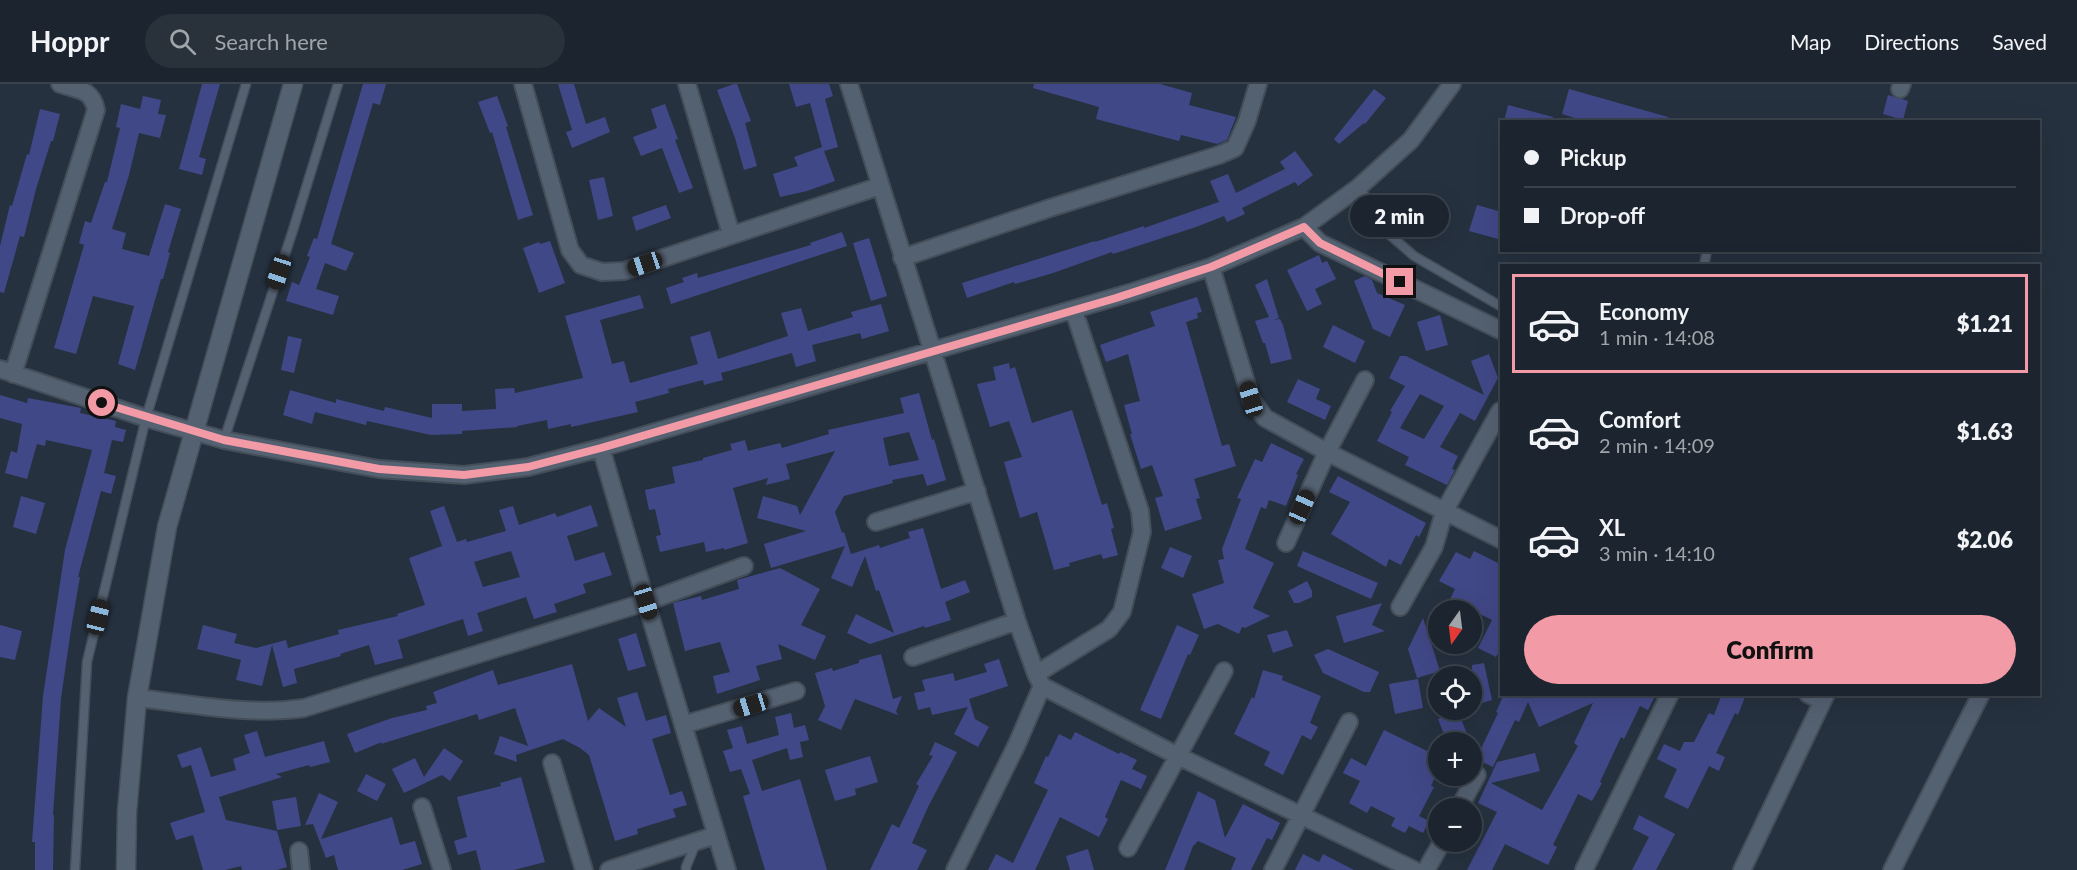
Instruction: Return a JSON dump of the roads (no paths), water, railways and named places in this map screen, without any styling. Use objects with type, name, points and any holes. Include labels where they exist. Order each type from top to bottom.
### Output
[{"type":"street","points":[[60,84],[85,92],[94,99],[96,110],[7,371],[146,418],[224,440],[379,469],[464,475],[528,467],[601,448],[1074,311],[1211,267],[1304,227],[1359,188],[1411,140],[1452,84]]},
{"type":"street","points":[[126,870],[127,812],[137,698],[166,527],[293,84]]},
{"type":"street","points":[[523,84],[570,250],[581,265],[602,272],[624,271],[880,186]]},
{"type":"street","points":[[687,84],[731,234]]},
{"type":"street","points":[[849,84],[902,258],[978,490],[1017,621],[1039,680],[1178,756],[1414,870]]},
{"type":"street","points":[[902,258],[1235,148],[1247,121],[1258,84]]},
{"type":"street","points":[[1304,227],[1320,243],[1500,330]]},
{"type":"street","points":[[1211,267],[1251,399],[1265,418],[1327,452],[1500,539]]},
{"type":"street","points":[[955,870],[1017,744],[1039,680],[1109,629],[1122,612],[1142,532],[1140,510],[1074,311]]},
{"type":"street","points":[[1286,543],[1327,452],[1365,380]]},
{"type":"street","points":[[1400,607],[1434,547],[1444,512],[1500,411]]},
{"type":"street","points":[[601,448],[728,870]]},
{"type":"street","points":[[876,522],[978,490]]},
{"type":"street","points":[[137,698],[252,711],[278,712],[304,708],[646,602],[744,566]]},
{"type":"street","points":[[913,657],[1017,621]]},
{"type":"street","points":[[1128,848],[1224,671]]},
{"type":"street","points":[[683,725],[796,692]]},
{"type":"street","points":[[1584,870],[1669,696]]},
{"type":"street","points":[[1742,870],[1819,696]]},
{"type":"street","points":[[1892,870],[1979,696]]},
{"type":"street","points":[[1273,870],[1349,722]]},
{"type":"street","points":[[552,763],[584,870]]},
{"type":"street","points":[[422,807],[441,870]]},
{"type":"street","points":[[609,870],[716,835]]},
{"type":"street","points":[[300,851],[301,870]]},
{"type":"street","points":[[1426,870],[1436,852]]},
{"type":"lane","points":[[75,870],[87,662],[146,418],[246,84]]},
{"type":"lane","points":[[224,440],[338,84]]},
{"type":"lane","points":[[1359,188],[1371,206],[1398,220],[1416,224],[1440,219]]},
{"type":"lane","points":[[1381,211],[1391,236],[1414,256],[1500,306]]},
{"type":"lane","points":[[686,870],[696,842]]}]
